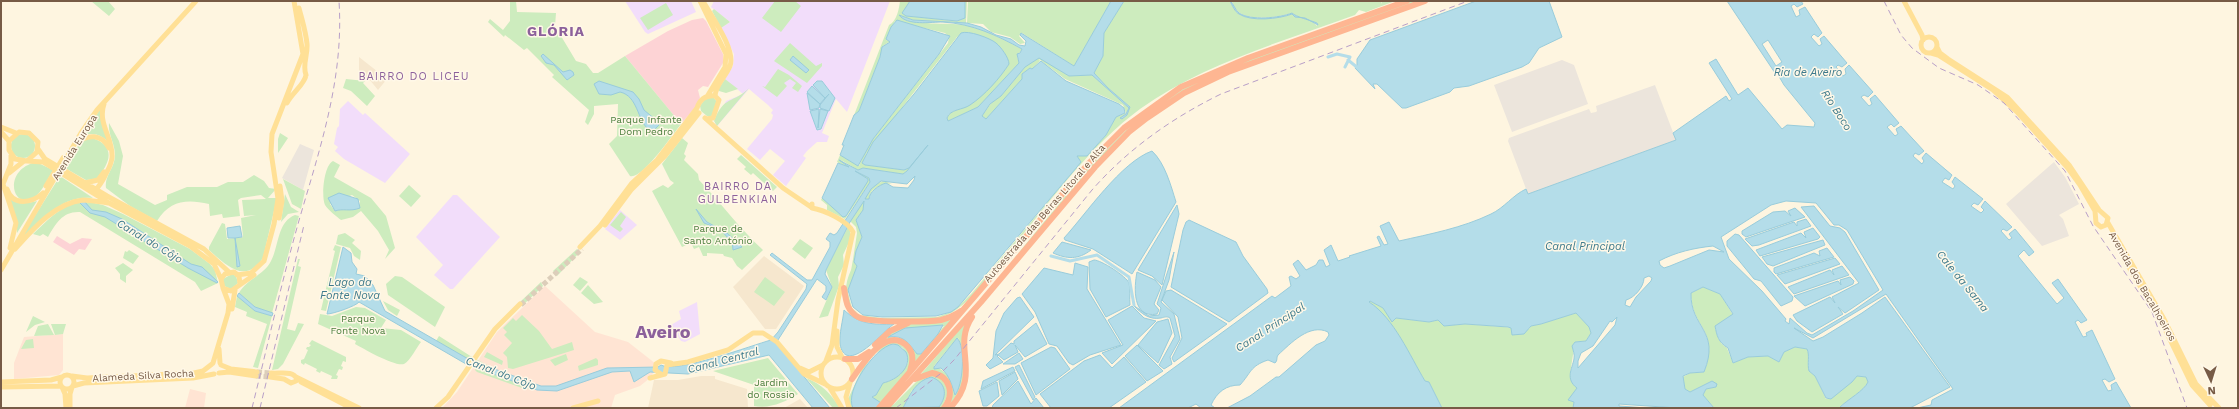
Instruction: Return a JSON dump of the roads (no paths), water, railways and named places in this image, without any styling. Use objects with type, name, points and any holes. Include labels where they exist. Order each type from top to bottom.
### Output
[{"type":"highway","name":"Autoestrada das Beiras Litoral e Alta","points":[[886,408],[909,374],[1106,145],[1124,128],[1159,101],[1181,88],[1226,67],[1407,1]]},
{"type":"highway","name":"Autoestrada das Beiras Litoral e Alta","points":[[879,408],[909,383],[981,302],[1095,166],[1129,132],[1163,106],[1184,93],[1228,72],[1425,1]]},
{"type":"highway","points":[[844,288],[846,304],[859,318],[874,321],[941,320],[952,317],[978,295]]},
{"type":"highway","points":[[950,408],[962,392],[966,381],[964,339],[969,322],[981,302]]},
{"type":"highway","points":[[844,359],[858,359],[865,355],[890,331],[914,321]]},
{"type":"highway","points":[[851,381],[867,358],[880,344],[889,340],[901,342],[910,350],[913,362],[909,374]]},
{"type":"highway","points":[[909,383],[925,374],[938,374],[943,378],[950,389],[950,396],[944,408]]},
{"type":"main road","name":"Avenida Europa","points":[[1,270],[63,161],[103,98],[193,1]]},
{"type":"main road","name":"Avenida Europa","points":[[63,161],[97,110],[122,80],[196,1]]},
{"type":"main road","points":[[11,155],[18,160],[43,162],[96,189],[204,249],[230,272],[237,274],[255,271],[264,262],[267,255],[278,201],[272,152],[272,134],[297,72],[304,48],[294,1]]},
{"type":"main road","points":[[1,127],[16,133],[22,132],[32,134],[38,142],[38,149],[42,157],[86,185],[109,203],[202,253],[214,264],[222,279],[223,288],[229,304],[228,313],[211,370],[217,374],[222,369],[218,353],[231,312],[235,290],[240,284],[263,268],[270,255],[282,201],[275,152],[276,133],[291,94],[304,82],[306,75],[304,65],[307,47],[306,36],[298,1]]},
{"type":"main road","points":[[581,248],[604,226],[633,185],[698,110],[702,99],[708,95],[724,67],[726,54],[700,1]]},
{"type":"main road","points":[[703,1],[731,54],[730,65],[716,88],[715,96]]},
{"type":"main road","name":"Avenida dos Bacalhoeiros","points":[[1904,1],[1922,34],[1922,49],[1926,53],[1931,53],[1938,56],[2006,101],[2067,167],[2095,211],[2096,223],[2105,225],[2164,319],[2196,384],[2218,408]]},
{"type":"main road","name":"Avenida dos Bacalhoeiros","points":[[1908,1],[1929,37],[1936,40],[1940,53],[2012,101],[2069,165],[2099,210],[2108,218],[2105,225]]},
{"type":"main road","points":[[1923,40],[1929,37]]},
{"type":"main road","points":[[1931,53],[1937,47]]},
{"type":"main road","points":[[297,72],[306,75]]},
{"type":"main road","points":[[297,72],[304,82]]},
{"type":"main road","points":[[96,189],[103,182],[111,166],[112,158],[112,150],[102,120],[102,108],[122,80]]},
{"type":"main road","points":[[708,95],[718,98],[720,104],[713,118],[714,126]]},
{"type":"main road","points":[[698,110],[706,119],[783,188],[850,226],[853,235],[836,337],[837,347],[844,359],[852,368],[851,381],[846,397],[849,408]]},
{"type":"main road","points":[[706,119],[713,118]]},
{"type":"main road","points":[[1,132],[9,141]]},
{"type":"main road","points":[[10,248],[16,223],[3,184],[11,164],[11,155],[8,147],[9,141],[16,133]]},
{"type":"main road","points":[[75,143],[86,136],[98,137],[106,143],[110,150],[109,164],[98,180],[86,185]]},
{"type":"main road","points":[[38,149],[33,157],[10,173],[6,181],[8,192],[15,199],[25,202],[33,200],[43,192]]},
{"type":"main road","name":"Avenida Europa","points":[[1,263],[43,192],[54,177]]},
{"type":"main road","points":[[103,182],[102,187],[107,196]]},
{"type":"main road","points":[[9,255],[30,232],[60,207],[83,200],[109,203]]},
{"type":"main road","name":"Avenida dos Bacalhoeiros","points":[[2105,225],[2161,321],[2192,385],[2213,408]]},
{"type":"main road","points":[[222,279],[230,272]]},
{"type":"main road","points":[[237,274],[240,284]]},
{"type":"main road","points":[[825,384],[821,375],[824,363],[832,345],[838,300],[845,279]]},
{"type":"main road","points":[[223,288],[229,291],[235,290]]},
{"type":"main road","points":[[436,408],[448,397],[465,376],[495,329],[520,304]]},
{"type":"main road","points":[[657,372],[659,361],[666,363],[688,362],[728,350],[750,336],[763,333],[779,343],[804,374],[830,388],[842,408]]},
{"type":"main road","points":[[798,367],[810,372],[835,357],[844,359]]},
{"type":"main road","points":[[645,381],[666,363]]},
{"type":"main road","points":[[213,364],[220,364]]},
{"type":"main road","name":"Alameda Silva Rocha","points":[[72,376],[87,378],[197,373],[213,364]]},
{"type":"main road","name":"Alameda Silva Rocha","points":[[73,387],[84,383],[193,378],[229,372],[256,374],[231,369],[220,364]]},
{"type":"main road","points":[[271,375],[285,376],[290,373],[296,379],[350,408]]},
{"type":"main road","points":[[1,382],[51,380],[62,377],[66,374],[72,376],[75,382],[70,394],[70,408]]},
{"type":"main road","points":[[285,376],[291,383],[296,379]]},
{"type":"main road","points":[[442,408],[457,392],[465,376]]},
{"type":"main road","points":[[62,377],[60,381],[65,394],[66,408]]},
{"type":"main road","points":[[296,379],[360,408]]},
{"type":"main road","points":[[830,388],[841,389],[851,381]]},
{"type":"main road","points":[[1,387],[62,387],[67,389],[73,387]]},
{"type":"main road","points":[[573,408],[598,401],[582,408]]},
{"type":"water","points":[[910,1],[965,1],[965,18],[957,21],[906,16],[902,13]]},
{"type":"water","points":[[1111,1],[1124,1],[1104,33],[1103,56],[1094,73],[1108,88],[1130,107],[1127,115],[1122,119],[1120,118],[1126,114],[1129,108],[1092,75],[1069,76],[1039,58],[1025,67],[1001,96],[990,104],[982,116],[986,119],[1022,79],[1022,74],[1030,68],[1032,69],[1041,61],[1066,81],[1119,104],[1124,108],[1125,113],[1116,117],[1106,135],[1087,156],[1077,156],[1081,162],[1077,167],[958,307],[951,312],[936,316],[882,317],[863,315],[853,307],[848,290],[857,266],[854,262],[856,251],[862,237],[856,220],[863,210],[864,201],[850,222],[826,270],[825,274],[832,287],[826,300],[822,297],[826,291],[826,286],[817,279],[776,343],[830,408],[813,408],[769,355],[688,374],[650,372],[634,382],[630,371],[612,372],[557,391],[537,390],[466,364],[359,302],[344,310],[327,314],[343,247],[351,253],[352,262],[357,269],[356,274],[365,276],[373,285],[385,311],[470,360],[541,386],[556,386],[607,368],[658,367],[661,365],[669,367],[682,366],[714,358],[771,340],[778,332],[806,289],[807,284],[770,255],[772,253],[807,280],[812,280],[830,247],[830,242],[826,239],[830,233],[834,235],[837,233],[870,182],[869,178],[855,171],[868,179],[868,181],[846,216],[843,217],[822,198],[838,163],[849,167],[839,160],[858,170],[863,168],[903,174],[907,171],[928,145],[909,168],[904,170],[865,165],[862,163],[873,142],[914,94],[961,33],[964,32],[974,34],[993,41],[1004,53],[1009,64],[987,91],[970,105],[951,113],[947,118],[948,121],[978,107],[1019,63],[1017,54],[1020,53],[1022,49],[984,31],[954,23],[913,22],[908,21],[899,15],[913,20],[967,23],[981,27],[996,35],[1011,39],[1019,45],[1025,46],[1026,41],[1020,35],[1021,33],[1074,66]],"holes":[[[915,176],[908,188],[893,187],[886,183],[883,184],[873,191],[869,196],[869,199],[865,199],[871,189],[881,181],[907,184]]]},
{"type":"water","points":[[1230,1],[1236,10],[1244,16],[1265,18],[1292,13],[1301,18],[1295,17],[1292,14],[1265,19],[1244,17],[1238,13],[1234,8]]},
{"type":"water","points":[[1476,1],[1549,1],[1562,37],[1539,48],[1529,63],[1522,67],[1469,86],[1454,88],[1450,92],[1406,108],[1402,108],[1377,84],[1373,84],[1375,89],[1355,68],[1357,65],[1357,59],[1370,40]]},
{"type":"water","name":"Canal Principal","points":[[1727,1],[1801,1],[1803,4],[1797,7],[1794,4],[1791,6],[1796,17],[1800,15],[1799,10],[1805,7],[1822,33],[1818,37],[1814,34],[1811,37],[1819,46],[1822,44],[1820,39],[1824,36],[1847,63],[1842,67],[1838,65],[1836,67],[1843,76],[1846,74],[1845,69],[1849,65],[1873,92],[1868,97],[1864,95],[1861,97],[1869,106],[1872,104],[1870,99],[1875,95],[1899,123],[1894,127],[1891,124],[1887,127],[1895,136],[1898,134],[1896,129],[1901,126],[1924,151],[1919,155],[1915,153],[1913,156],[1922,164],[1924,161],[1922,158],[1926,153],[1952,175],[1949,180],[1945,178],[1942,182],[1953,189],[1955,186],[1952,182],[1955,177],[1983,199],[1978,205],[1974,203],[1971,206],[1981,213],[1984,210],[1981,207],[1985,201],[2012,227],[2007,231],[2003,229],[2001,231],[2009,240],[2012,238],[2009,234],[2015,229],[2034,252],[2029,256],[2024,250],[2018,256],[2057,304],[2064,298],[2052,283],[2058,279],[2087,320],[2081,323],[2078,320],[2075,322],[2083,337],[2087,336],[2086,333],[2092,330],[2115,379],[2109,382],[2105,379],[2102,380],[2108,391],[2112,390],[2111,385],[2116,382],[2131,408],[1917,408],[1931,405],[1932,400],[1953,389],[1886,294],[1813,338],[1794,328],[1813,341],[1823,337],[1885,297],[1950,387],[1910,408],[1839,408],[1866,385],[1868,382],[1866,377],[1857,376],[1831,399],[1826,398],[1815,376],[1809,371],[1807,349],[1795,347],[1784,352],[1779,362],[1768,356],[1748,357],[1733,363],[1728,348],[1718,338],[1715,326],[1733,314],[1720,294],[1703,287],[1691,293],[1692,305],[1695,314],[1707,338],[1709,347],[1708,358],[1704,372],[1690,373],[1683,376],[1685,389],[1690,392],[1712,381],[1717,384],[1716,387],[1706,389],[1703,395],[1714,408],[1677,408],[1619,404],[1619,406],[1646,408],[1573,408],[1574,402],[1568,400],[1577,388],[1573,385],[1570,378],[1574,357],[1572,346],[1575,342],[1586,341],[1591,333],[1589,327],[1576,313],[1531,326],[1524,334],[1512,335],[1511,328],[1508,327],[1465,324],[1444,326],[1438,320],[1429,322],[1396,318],[1392,322],[1383,308],[1370,301],[1369,302],[1378,309],[1394,327],[1425,381],[1429,382],[1442,408],[1227,408],[1250,396],[1276,377],[1279,377],[1316,345],[1325,341],[1329,335],[1328,332],[1314,330],[1301,336],[1289,345],[1278,355],[1275,363],[1268,360],[1262,362],[1251,370],[1240,385],[1230,386],[1222,390],[1216,396],[1211,405],[1215,408],[1201,408],[1196,404],[1188,408],[1119,408],[1272,296],[1275,298],[1291,286],[1289,277],[1291,276],[1296,279],[1300,276],[1293,264],[1298,260],[1306,270],[1316,265],[1319,260],[1323,260],[1326,267],[1330,265],[1324,250],[1331,245],[1338,261],[1381,246],[1377,237],[1379,236],[1384,245],[1388,244],[1380,226],[1389,222],[1399,241],[1457,227],[1480,219],[1496,211],[1526,189],[1528,194],[1676,140],[1673,133],[1726,96],[1729,101],[1732,99],[1709,63],[1716,59],[1738,95],[1748,88],[1782,129],[1787,125],[1814,127],[1815,123],[1784,85],[1777,73],[1775,73]],"holes":[[[1768,40],[1782,62],[1776,66],[1762,44]],[[1786,201],[1816,203],[1834,225],[1839,225],[1847,230],[1883,290],[1853,311],[1812,335],[1807,333],[1790,318],[1789,324],[1785,321],[1786,319],[1762,291],[1729,259],[1721,237],[1771,205]],[[1713,246],[1724,252],[1709,250],[1664,268],[1660,265],[1659,261],[1672,255]],[[1649,276],[1652,278],[1636,297],[1630,307],[1625,305],[1626,300],[1638,292],[1644,278]],[[1617,317],[1615,325],[1578,368],[1578,361],[1581,353],[1593,346],[1610,321],[1612,322]]]},
{"type":"water","points":[[897,20],[950,36],[939,54],[873,139],[858,166],[840,155],[844,145],[842,145],[854,115],[859,111],[880,57],[882,47],[890,42],[886,39],[891,27]]},
{"type":"water","points":[[543,54],[563,72],[570,70],[574,75],[567,80],[554,65],[546,63],[541,56]]},
{"type":"water","points":[[793,56],[809,70],[806,73],[790,60]]},
{"type":"water","points":[[599,81],[633,92],[639,99],[644,110],[656,120],[659,125],[653,131],[649,130],[645,126],[634,103],[626,94],[620,92],[611,95],[599,94],[594,84]]},
{"type":"water","points":[[817,81],[822,81],[835,98],[829,111],[820,108],[820,105],[829,94],[825,98],[813,85]]},
{"type":"water","points":[[812,86],[825,98],[820,104],[807,92]]},
{"type":"water","points":[[807,93],[820,104],[819,108],[810,110]]},
{"type":"water","points":[[819,109],[818,128],[820,109],[828,111],[821,129],[817,130],[810,111]]},
{"type":"water","points":[[1152,151],[1157,156],[1164,168],[1176,202],[1132,274],[1093,249],[1065,240],[1064,238],[1116,177],[1140,157]]},
{"type":"water","points":[[339,193],[358,199],[360,208],[335,211],[328,198]]},
{"type":"water","name":"Canal do Côjo","points":[[84,201],[92,210],[106,212],[122,219],[191,264],[202,267],[218,282],[217,283],[188,268],[105,217],[90,213],[79,202]]},
{"type":"water","points":[[1177,205],[1179,214],[1162,285],[1152,276],[1138,270]]},
{"type":"water","points":[[1814,206],[1830,226],[1840,228],[1845,232],[1879,290],[1845,313],[1838,307],[1843,314],[1812,332],[1797,321],[1793,315],[1830,297],[1835,303],[1832,297],[1859,283],[1801,207]]},
{"type":"water","points":[[1795,208],[1805,217],[1746,237],[1742,234],[1742,231],[1773,212],[1785,211],[1791,216],[1788,211]]},
{"type":"water","points":[[696,209],[707,222],[719,229],[704,223]]},
{"type":"water","points":[[1806,219],[1811,226],[1759,245],[1752,246],[1745,239],[1794,222],[1797,226],[1797,222]]},
{"type":"water","points":[[1189,220],[1236,242],[1243,256],[1267,289],[1268,293],[1229,322],[1171,287],[1183,230],[1186,222]]},
{"type":"water","points":[[240,226],[242,237],[228,238],[227,228]]},
{"type":"water","points":[[1813,228],[1820,237],[1818,239],[1760,256],[1756,250],[1801,233],[1806,238],[1804,232]]},
{"type":"water","points":[[720,229],[727,233],[742,247],[733,250],[732,239],[728,238]]},
{"type":"water","points":[[1735,234],[1739,235],[1793,297],[1792,301],[1781,306],[1761,281],[1754,279],[1727,246],[1727,241]]},
{"type":"water","points":[[235,238],[240,266],[237,267]]},
{"type":"water","points":[[1823,240],[1825,245],[1773,266],[1767,264],[1762,257]]},
{"type":"water","points":[[1062,242],[1091,250],[1082,256],[1072,258],[1053,253]]},
{"type":"water","points":[[1827,248],[1834,257],[1776,274],[1774,272],[1774,268],[1814,253],[1820,256],[1819,251]]},
{"type":"water","points":[[1174,252],[1169,280],[1161,302],[1174,314],[1180,339],[1170,357],[1172,364],[1164,369],[1159,365],[1175,336],[1170,318],[1149,317],[1133,305],[1149,316],[1159,315],[1161,308],[1157,304]]},
{"type":"water","points":[[1835,258],[1840,264],[1785,284],[1777,275]]},
{"type":"water","points":[[1094,260],[1107,265],[1127,280],[1130,285],[1130,305],[1106,317],[1090,289],[1089,262]]},
{"type":"water","points":[[1075,263],[1088,267],[1087,289],[1121,345],[1090,355],[1073,365],[1069,363],[1057,346],[1049,344],[1035,312],[1022,294],[1044,268],[1073,275]]},
{"type":"water","points":[[1842,266],[1849,275],[1794,294],[1788,287],[1830,270],[1834,275],[1832,270]]},
{"type":"water","points":[[1137,272],[1155,280],[1161,287],[1154,304],[1159,310],[1157,314],[1143,312],[1139,307],[1135,293]]},
{"type":"water","points":[[1850,277],[1854,281],[1853,284],[1805,306],[1794,296],[1838,281],[1841,285],[1840,280]]},
{"type":"water","points":[[1171,290],[1227,324],[1174,362],[1172,358],[1182,338],[1178,317],[1162,300],[1166,291]]},
{"type":"water","points":[[239,293],[255,307],[273,313],[272,316],[255,311],[237,296]]},
{"type":"water","points":[[1020,297],[1034,317],[995,355],[999,354],[1011,343],[1014,344],[1014,341],[1036,323],[1047,344],[1025,357],[1015,345],[1018,352],[1004,360],[998,355],[997,356],[1003,362],[990,369],[986,365],[993,358],[996,331],[1004,313],[1017,298]]},
{"type":"water","points":[[1132,306],[1144,318],[1156,321],[1112,364],[1102,353],[1123,345],[1108,320]]},
{"type":"water","points":[[844,310],[855,318],[867,323],[894,324],[865,349],[857,354],[849,356],[844,353],[840,344]]},
{"type":"water","points":[[1168,319],[1172,333],[1158,363],[1138,345],[1157,322]]},
{"type":"water","points":[[943,325],[938,334],[921,354],[917,354],[906,341],[898,337],[888,337],[905,328]]},
{"type":"water","points":[[957,338],[962,349],[962,375],[955,395],[947,374],[941,368],[934,369],[934,367]]},
{"type":"water","points":[[893,344],[898,345],[906,352],[908,358],[907,363],[905,368],[898,376],[883,383],[876,395],[872,397],[889,408],[853,408],[851,400],[853,391],[863,371],[878,353]]},
{"type":"water","points":[[1137,345],[1163,371],[1147,381],[1125,356]]},
{"type":"water","points":[[1051,347],[1055,348],[1070,369],[1036,395],[1021,363]]},
{"type":"water","points":[[1019,353],[1023,359],[1015,364],[1003,364]]},
{"type":"water","points":[[1100,355],[1112,368],[1124,357],[1146,382],[1109,408],[1051,408],[1040,394],[1084,361]]},
{"type":"water","points":[[1019,365],[1035,397],[1033,400],[1015,367]]},
{"type":"water","points":[[1013,367],[1015,371],[981,389],[983,381]]},
{"type":"water","points":[[1015,372],[1018,379],[1002,395],[999,381]]},
{"type":"water","points":[[931,377],[940,382],[944,389],[944,398],[939,407],[903,408],[917,385]]},
{"type":"water","points":[[1018,381],[1031,404],[1036,398],[1044,408],[992,408],[993,405]]},
{"type":"water","points":[[997,382],[999,396],[987,406],[983,406],[979,391]]},
{"type":"waterway","points":[[1328,57],[1337,54],[1350,57],[1345,67]]},
{"type":"waterway","points":[[1348,60],[1358,68]]},
{"type":"waterway","points":[[1051,256],[1070,261],[1097,255],[1129,277],[1134,305]]},
{"type":"tunnel","points":[[521,305],[582,249]]},
{"type":"tunnel","points":[[257,372],[271,373]]},
{"type":"tunnel","points":[[256,376],[270,377]]},
{"type":"railway","points":[[252,408],[287,264],[316,164],[329,110],[338,57],[340,29],[339,1]]},
{"type":"railway","points":[[896,408],[940,374],[954,360],[1092,190],[1106,175],[1120,161],[1168,124],[1221,94],[1468,1]]},
{"type":"railway","points":[[1884,1],[1901,35],[1912,48],[1939,68],[1978,85],[2004,103],[2065,171],[2093,226],[2152,312],[2187,408]]},
{"type":"railway","points":[[260,408],[304,225]]},
{"type":"district","name":"GLÓRIA","points":[[556,31]]},
{"type":"district","name":"BAIRRO DO LICEU","points":[[414,76]]},
{"type":"district","name":"BAIRRO DA GULBENKIAN","points":[[738,192]]},
{"type":"district","name":"Aveiro","points":[[663,332]]},
{"type":"water label","name":"Ria de Aveiro","points":[[1808,72]]},
{"type":"water label","name":"Rio Boco","points":[[1837,110]]},
{"type":"water label","name":"Cale da Sama","points":[[1963,281]]},
{"type":"water label","name":"Lago da Fonte Nova","points":[[350,288]]},
{"type":"water label","name":"Canal Central","points":[[723,360]]},
{"type":"park label","name":"Parque Infante Dom Pedro","points":[[646,124]]},
{"type":"park label","name":"Parque de Santo António","points":[[718,234]]},
{"type":"park label","name":"Parque Fonte Nova","points":[[358,324]]},
{"type":"park label","name":"Jardim do Rossio","points":[[771,388]]}]
